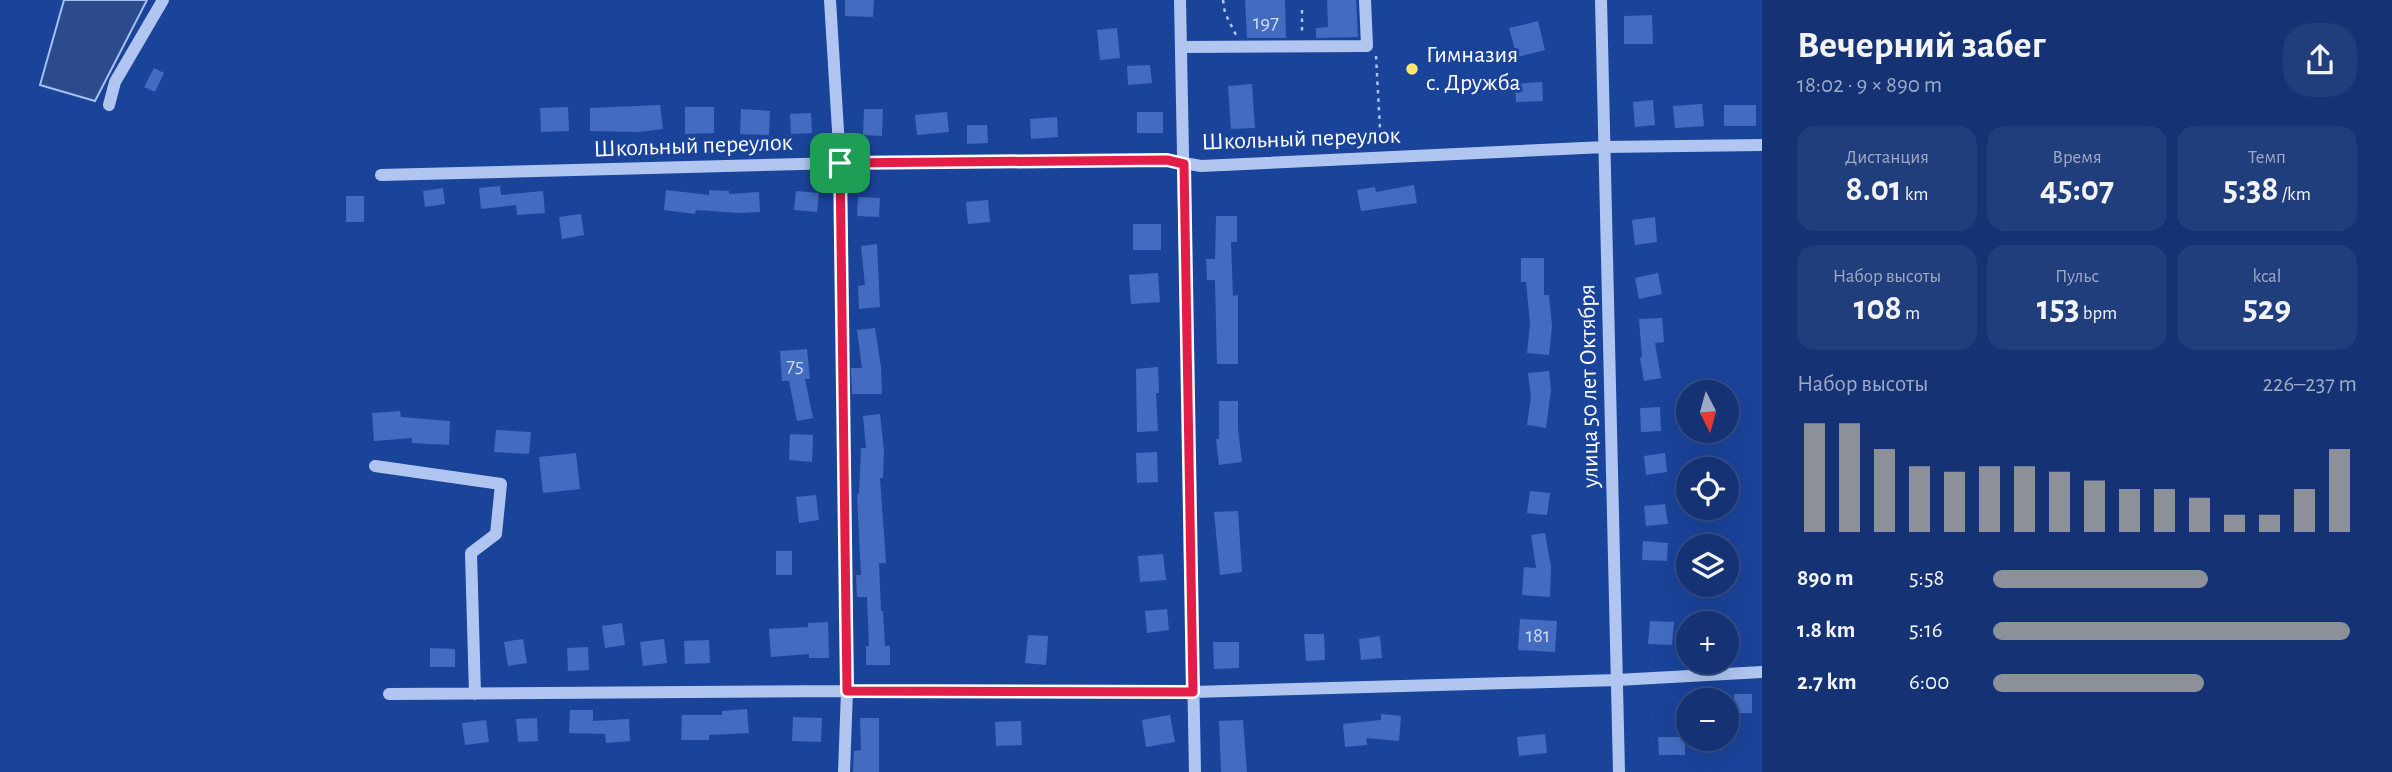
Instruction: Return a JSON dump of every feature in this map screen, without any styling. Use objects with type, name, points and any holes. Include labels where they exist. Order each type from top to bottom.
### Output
[{"type":"street","points":[[109,105],[115,82],[163,0]]},
{"type":"street","points":[[830,0],[840,163],[847,691],[844,772]]},
{"type":"street","points":[[1180,0],[1195,772]]},
{"type":"street","points":[[1181,47],[1367,46],[1365,0]]},
{"type":"street","name":"улица 50 лет Октября","points":[[1601,0],[1619,772]]},
{"type":"street","name":"Школьный переулок","points":[[381,175],[840,163],[1167,160],[1201,166],[1605,147],[1762,145]]},
{"type":"street","points":[[375,466],[501,484],[496,534],[471,553],[475,694]]},
{"type":"street","points":[[389,694],[1193,692],[1617,680],[1762,672]]},
{"type":"path","points":[[1223,0],[1225,13],[1240,48]]},
{"type":"path","points":[[1302,10],[1303,47]]},
{"type":"path","points":[[1367,46],[1376,46],[1381,151]]},
{"type":"water","points":[[64,0],[147,0],[95,101],[40,85]]},
{"type":"building","points":[[845,0],[874,0],[873,17],[845,16]]},
{"type":"building","points":[[1245,0],[1285,0],[1286,38],[1247,38]]},
{"type":"building","points":[[1327,0],[1356,0],[1358,37],[1316,38],[1316,28],[1328,27]]},
{"type":"building","points":[[1652,15],[1653,44],[1624,44],[1624,16]]},
{"type":"building","points":[[1538,21],[1545,50],[1517,57],[1509,28]]},
{"type":"building","points":[[1117,28],[1120,58],[1100,60],[1097,30]]},
{"type":"building","points":[[1150,65],[1152,83],[1128,85],[1127,66]]},
{"type":"building","points":[[154,68],[164,73],[155,92],[144,87]]},
{"type":"building","points":[[1542,82],[1543,101],[1516,102],[1515,84]]},
{"type":"building","points":[[1252,84],[1255,128],[1231,129],[1228,86]]},
{"type":"building","points":[[1653,100],[1655,125],[1635,127],[1633,102]]},
{"type":"building","points":[[1702,104],[1704,126],[1675,128],[1673,106]]},
{"type":"building","points":[[660,105],[663,129],[639,132],[590,131],[590,108]]},
{"type":"building","points":[[1724,105],[1756,105],[1756,126],[1724,126]]},
{"type":"building","points":[[568,107],[569,131],[541,132],[540,108]]},
{"type":"building","points":[[685,107],[714,107],[714,133],[685,134]]},
{"type":"building","points":[[741,109],[770,111],[769,135],[740,134]]},
{"type":"building","points":[[864,109],[883,109],[882,136],[863,135]]},
{"type":"building","points":[[947,112],[949,132],[917,135],[915,115]]},
{"type":"building","points":[[1137,112],[1163,112],[1163,133],[1137,133]]},
{"type":"building","points":[[811,113],[812,133],[791,134],[790,114]]},
{"type":"building","points":[[1057,117],[1058,137],[1031,139],[1030,119]]},
{"type":"building","points":[[967,125],[987,125],[988,143],[967,144]]},
{"type":"building","points":[[1414,185],[1417,203],[1361,211],[1357,190],[1375,187],[1376,192]]},
{"type":"building","points":[[500,186],[501,195],[543,191],[545,213],[517,215],[516,205],[481,209],[479,188]]},
{"type":"building","points":[[443,188],[445,204],[425,207],[423,191]]},
{"type":"building","points":[[666,190],[709,195],[709,190],[729,191],[729,194],[759,192],[760,212],[696,210],[695,214],[664,210]]},
{"type":"building","points":[[796,191],[819,193],[817,212],[794,210]]},
{"type":"building","points":[[346,196],[364,196],[364,222],[346,222]]},
{"type":"building","points":[[858,197],[880,198],[879,217],[857,216]]},
{"type":"building","points":[[988,200],[990,222],[968,224],[966,202]]},
{"type":"building","points":[[581,214],[584,235],[562,239],[559,217]]},
{"type":"building","points":[[1216,216],[1237,216],[1237,242],[1231,242],[1233,296],[1238,295],[1238,364],[1217,364],[1215,280],[1207,280],[1206,259],[1215,259]]},
{"type":"building","points":[[1655,217],[1657,242],[1635,245],[1632,220]]},
{"type":"building","points":[[1133,224],[1161,224],[1161,250],[1133,250]]},
{"type":"building","points":[[877,244],[880,307],[859,309],[858,286],[865,285],[861,246]]},
{"type":"building","points":[[1521,258],[1544,258],[1544,295],[1549,295],[1552,326],[1549,355],[1527,353],[1530,324],[1526,282],[1521,282]]},
{"type":"building","points":[[1158,273],[1160,302],[1131,304],[1129,275]]},
{"type":"building","points":[[1658,273],[1662,294],[1639,299],[1635,278]]},
{"type":"building","points":[[1662,318],[1664,342],[1655,343],[1661,378],[1644,381],[1640,358],[1639,319]]},
{"type":"building","points":[[875,328],[882,394],[852,394],[851,368],[862,368],[857,330]]},
{"type":"building","points":[[807,349],[810,379],[805,379],[813,418],[797,421],[789,381],[782,381],[780,351]]},
{"type":"building","points":[[1158,367],[1158,431],[1137,432],[1136,369]]},
{"type":"building","points":[[1549,371],[1551,390],[1546,428],[1527,425],[1531,397],[1528,373]]},
{"type":"building","points":[[1219,401],[1238,401],[1242,462],[1219,465],[1216,439],[1219,439]]},
{"type":"building","points":[[1660,407],[1661,431],[1641,432],[1640,408]]},
{"type":"building","points":[[400,411],[401,417],[450,421],[449,445],[412,443],[412,438],[374,441],[372,413]]},
{"type":"building","points":[[880,414],[884,451],[883,478],[880,478],[886,563],[879,563],[881,611],[885,646],[890,646],[890,665],[866,665],[866,646],[869,646],[867,597],[857,597],[856,575],[861,575],[857,494],[861,448],[866,448],[863,416]]},
{"type":"building","points":[[496,430],[531,432],[529,454],[494,452]]},
{"type":"building","points":[[790,434],[813,435],[812,462],[789,460]]},
{"type":"building","points":[[1157,452],[1158,482],[1137,483],[1136,453]]},
{"type":"building","points":[[576,453],[580,489],[543,493],[539,457]]},
{"type":"building","points":[[1665,453],[1667,472],[1646,475],[1644,456]]},
{"type":"building","points":[[1530,491],[1550,493],[1547,515],[1527,513]]},
{"type":"building","points":[[816,495],[819,520],[799,523],[796,497]]},
{"type":"building","points":[[1665,504],[1668,524],[1646,526],[1644,506]]},
{"type":"building","points":[[1238,511],[1242,572],[1220,575],[1214,512]]},
{"type":"building","points":[[1545,533],[1551,567],[1550,597],[1522,595],[1524,567],[1536,568],[1531,535]]},
{"type":"building","points":[[1643,541],[1668,543],[1667,561],[1642,560]]},
{"type":"building","points":[[776,551],[792,551],[792,575],[776,575]]},
{"type":"building","points":[[1163,554],[1166,580],[1140,582],[1138,556]]},
{"type":"building","points":[[1167,609],[1169,630],[1147,633],[1145,611]]},
{"type":"building","points":[[1520,619],[1557,621],[1555,652],[1518,650]]},
{"type":"building","points":[[1650,621],[1674,622],[1672,645],[1648,644]]},
{"type":"building","points":[[828,622],[829,658],[809,658],[809,654],[771,657],[769,629],[808,627],[808,623]]},
{"type":"building","points":[[622,623],[625,645],[605,648],[602,626]]},
{"type":"building","points":[[1304,634],[1324,634],[1325,660],[1306,661]]},
{"type":"building","points":[[1028,635],[1048,636],[1046,665],[1025,663]]},
{"type":"building","points":[[1380,636],[1382,658],[1361,660],[1359,639]]},
{"type":"building","points":[[523,639],[527,663],[508,666],[504,642]]},
{"type":"building","points":[[664,639],[667,663],[643,666],[640,642]]},
{"type":"building","points":[[709,640],[710,663],[685,664],[684,641]]},
{"type":"building","points":[[1213,642],[1239,642],[1239,668],[1214,669]]},
{"type":"building","points":[[588,647],[589,670],[568,671],[567,648]]},
{"type":"building","points":[[430,648],[455,649],[455,667],[430,667]]},
{"type":"building","points":[[1739,694],[1752,694],[1752,713],[1739,713]]},
{"type":"building","points":[[747,709],[749,733],[709,735],[709,740],[681,740],[682,715],[722,715],[722,711]]},
{"type":"building","points":[[570,710],[593,710],[593,721],[629,719],[630,741],[606,743],[605,734],[569,733]]},
{"type":"building","points":[[1381,714],[1401,716],[1399,741],[1366,738],[1367,745],[1345,747],[1343,724],[1381,720]]},
{"type":"building","points":[[1170,715],[1175,742],[1146,747],[1142,720]]},
{"type":"building","points":[[793,717],[822,718],[821,742],[792,741]]},
{"type":"building","points":[[537,718],[538,741],[518,742],[516,719]]},
{"type":"building","points":[[860,718],[879,718],[879,772],[853,772],[854,751],[861,750]]},
{"type":"building","points":[[486,720],[489,742],[465,745],[462,723]]},
{"type":"building","points":[[1243,720],[1247,772],[1221,772],[1219,721]]},
{"type":"building","points":[[1021,721],[1022,745],[996,746],[995,722]]},
{"type":"building","points":[[1545,734],[1547,753],[1519,756],[1517,737]]},
{"type":"building","points":[[1658,737],[1676,737],[1676,751],[1685,751],[1685,755],[1659,755]]},
{"type":"place","name":"Гимназия с. Дружба","points":[[1412,69]]},
{"type":"route","points":[[1167,160],[1184,164],[1193,692],[847,691],[840,163],[1167,160]]}]
